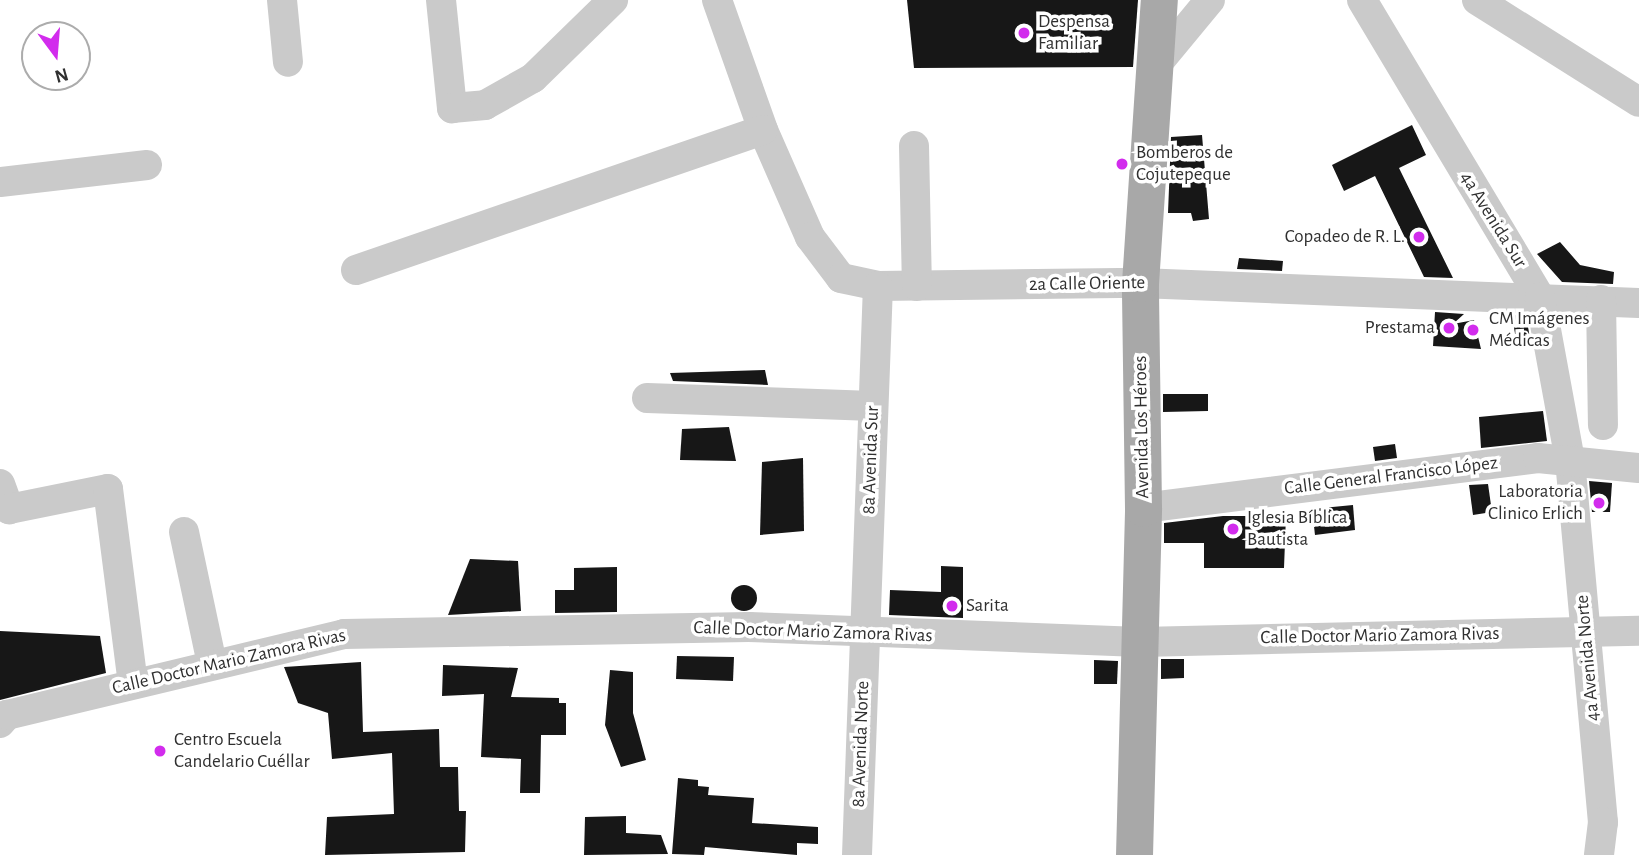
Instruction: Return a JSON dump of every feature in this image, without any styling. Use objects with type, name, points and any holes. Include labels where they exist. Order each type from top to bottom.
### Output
[{"type":"main road","name":"Avenida Los Héroes","points":[[1134,855],[1143,508],[1140,283],[1157,64],[1159,0]]},
{"type":"street","points":[[282,0],[288,62]]},
{"type":"street","points":[[441,0],[452,108],[485,105],[533,78],[612,0]]},
{"type":"street","name":"2a Calle Oriente","points":[[718,0],[763,130],[810,237],[841,278],[878,286],[1140,283],[1639,303]]},
{"type":"street","points":[[1157,64],[1210,0]]},
{"type":"street","name":"4a Avenida Sur","points":[[1362,0],[1540,297],[1570,460]]},
{"type":"street","points":[[1476,0],[1639,102]]},
{"type":"street","points":[[356,270],[763,130]]},
{"type":"street","points":[[914,146],[917,286]]},
{"type":"street","points":[[0,182],[147,165]]},
{"type":"street","name":"8a Avenida Sur","points":[[865,634],[878,286]]},
{"type":"street","points":[[1601,300],[1603,425]]},
{"type":"street","points":[[647,398],[873,407]]},
{"type":"street","name":"Calle General Francisco López","points":[[1143,508],[1538,458],[1639,468]]},
{"type":"street","name":"4a Avenida Norte","points":[[1570,460],[1603,822],[1598,855]]},
{"type":"street","points":[[0,484],[9,509],[108,489],[133,683]]},
{"type":"street","points":[[184,532],[212,664]]},
{"type":"street","name":"Calle Doctor Mario Zamora Rivas","points":[[0,723],[7,715],[344,634],[735,627],[865,634],[1140,642],[1639,631]]},
{"type":"street","name":"8a Avenida Norte","points":[[857,855],[865,634]]},
{"type":"building","name":"Despensa Familiar","points":[[907,0],[1138,0],[1133,67],[914,68]]},
{"type":"building","name":"Copadeo de R. L.","points":[[1412,125],[1426,155],[1399,168],[1453,278],[1424,277],[1375,176],[1344,191],[1332,165]]},
{"type":"building","points":[[1202,135],[1209,219],[1193,221],[1191,213],[1168,213],[1171,137]]},
{"type":"building","points":[[1560,242],[1580,265],[1614,272],[1613,284],[1562,282],[1537,254]]},
{"type":"building","points":[[1239,258],[1283,261],[1282,271],[1237,269]]},
{"type":"building","name":"Prestama","points":[[1435,312],[1464,314],[1453,324],[1474,320],[1481,349],[1433,346]]},
{"type":"building","points":[[1512,315],[1526,316],[1530,338],[1516,340]]},
{"type":"building","points":[[765,370],[768,385],[673,381],[670,373]]},
{"type":"building","points":[[1163,394],[1208,394],[1208,411],[1163,412]]},
{"type":"building","points":[[1543,411],[1547,441],[1481,448],[1479,417]]},
{"type":"building","points":[[729,427],[736,461],[680,460],[682,429]]},
{"type":"building","points":[[1395,444],[1397,458],[1375,461],[1373,447]]},
{"type":"building","points":[[803,458],[804,531],[760,535],[762,462]]},
{"type":"building","name":"Laboratoria Clinico Erlich","points":[[1589,481],[1612,483],[1610,512],[1592,512]]},
{"type":"building","points":[[1488,484],[1492,512],[1473,515],[1469,485]]},
{"type":"building","points":[[1353,505],[1355,530],[1315,535],[1312,509]]},
{"type":"building","points":[[1223,516],[1286,516],[1284,568],[1204,568],[1204,543],[1164,543],[1164,523]]},
{"type":"building","points":[[470,559],[518,561],[521,611],[448,615]]},
{"type":"building","points":[[941,566],[963,567],[963,618],[889,615],[890,590],[941,592]]},
{"type":"building","points":[[617,567],[617,612],[555,613],[555,590],[574,590],[574,568]]},
{"type":"building","points":[[744,585],[753,589],[757,598],[753,607],[744,611],[735,607],[731,598],[735,589]]},
{"type":"building","points":[[0,631],[100,636],[106,673],[0,700]]},
{"type":"building","points":[[677,656],[734,657],[733,681],[676,679]]},
{"type":"building","points":[[1161,659],[1184,659],[1184,678],[1161,679]]},
{"type":"building","points":[[1094,660],[1118,661],[1117,684],[1094,684]]},
{"type":"building","points":[[361,662],[363,732],[439,729],[440,767],[458,767],[459,811],[466,811],[465,852],[325,855],[327,817],[394,814],[392,753],[332,759],[328,713],[298,703],[284,667]]},
{"type":"building","points":[[443,665],[518,668],[511,697],[559,698],[559,703],[566,703],[566,735],[541,735],[540,793],[520,793],[521,759],[481,757],[484,694],[442,696]]},
{"type":"building","points":[[610,670],[633,672],[633,713],[646,760],[621,767],[605,725]]},
{"type":"building","points":[[678,778],[698,780],[698,786],[709,787],[708,795],[754,798],[752,823],[818,827],[818,844],[797,843],[797,855],[705,847],[704,855],[672,854]]},
{"type":"building","points":[[626,816],[626,833],[661,835],[668,854],[584,855],[585,817]]},
{"type":"place","name":"Despensa Familiar","points":[[1024,33]]},
{"type":"place","name":"Bomberos de Cojutepeque","points":[[1122,164]]},
{"type":"place","name":"Copadeo de R. L.","points":[[1419,237]]},
{"type":"place","name":"Prestama","points":[[1449,328]]},
{"type":"place","name":"CM Imágenes Médicas","points":[[1473,330]]},
{"type":"place","name":"Laboratoria Clinico Erlich","points":[[1599,503]]},
{"type":"place","name":"Iglesia Bíblica Bautista","points":[[1233,529]]},
{"type":"place","name":"Sarita","points":[[952,606]]},
{"type":"place","name":"Centro Escuela Candelario Cuéllar","points":[[160,751]]}]
